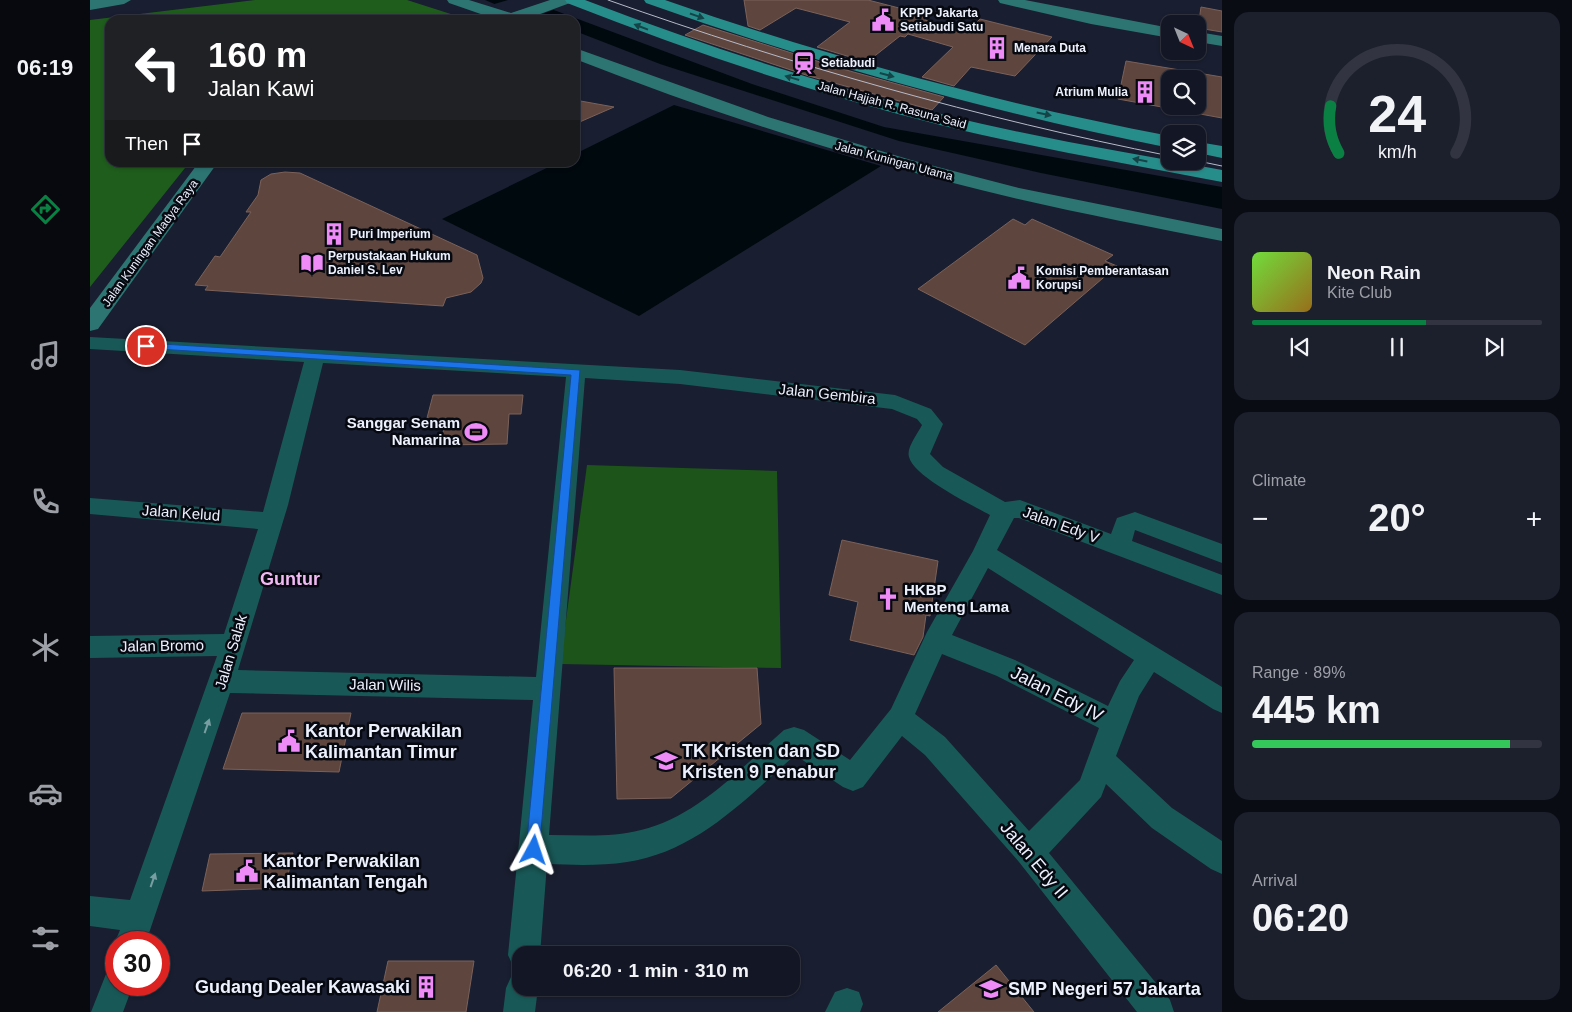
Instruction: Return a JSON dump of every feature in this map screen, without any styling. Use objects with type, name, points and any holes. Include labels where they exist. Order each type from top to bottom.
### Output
[{"type":"main road","points":[[90,5],[124,0]]},
{"type":"main road","points":[[454,0],[494,15]]},
{"type":"main road","points":[[499,15],[528,0]]},
{"type":"main road","points":[[502,15],[548,6],[565,0]]},
{"type":"main road","name":"Jalan Hajjah R. Rasuna Said","points":[[572,0],[722,56],[879,103],[992,131],[1222,176]]},
{"type":"main road","name":"Jalan Hajjah R. Rasuna Said","points":[[651,0],[760,38],[868,70],[1066,119],[1161,140]]},
{"type":"main road","points":[[1005,0],[1161,31]]},
{"type":"main road","points":[[1206,38],[1222,41]]},
{"type":"main road","name":"Jalan Kuningan Utama","points":[[580,46],[749,110],[954,173],[1222,225]]},
{"type":"main road","name":"Jalan Kuningan Utama","points":[[580,55],[722,109],[813,139],[1222,235]]},
{"type":"main road","name":"Jalan Hajjah R. Rasuna Said","points":[[1066,119],[1110,123],[1161,132]]},
{"type":"main road","points":[[1206,139],[1222,142]]},
{"type":"main road","points":[[1206,149],[1222,152]]},
{"type":"main road","name":"Jalan Kuningan Madya Raya","points":[[92,320],[205,167]]},
{"type":"street","points":[[90,343],[576,372],[525,946]]},
{"type":"street","name":"Jalan Salak","points":[[136,930],[223,681],[271,521],[315,357]]},
{"type":"street","name":"Jalan Gembira","points":[[576,372],[680,377],[895,402],[924,414],[932,424],[919,456],[929,467],[935,473],[1005,513]]},
{"type":"street","name":"Jalan Kelud","points":[[90,506],[271,521]]},
{"type":"street","name":"Jalan Edy V","points":[[534,850],[617,848],[642,845],[671,834],[710,810],[794,740],[853,778],[900,718],[936,640],[1008,510],[1020,509],[1222,586]]},
{"type":"street","points":[[1119,546],[1124,524],[1135,521],[1222,554]]},
{"type":"street","points":[[984,554],[1222,701]]},
{"type":"street","name":"Jalan Edy IV","points":[[936,640],[1006,668],[1114,722],[1091,788],[1029,852]]},
{"type":"street","name":"Jalan Bromo","points":[[90,647],[233,645]]},
{"type":"street","points":[[1114,722],[1128,689],[1150,656]]},
{"type":"street","name":"Jalan Wilis","points":[[223,681],[548,689]]},
{"type":"street","name":"Jalan Edy II","points":[[900,718],[935,746],[1029,852],[1158,1012]]},
{"type":"street","points":[[1100,760],[1162,818],[1222,859]]},
{"type":"street","points":[[90,911],[136,930]]},
{"type":"street","points":[[107,1012],[113,996]]},
{"type":"street","points":[[520,1012],[521,996]]},
{"type":"green space","points":[[255,0],[407,0],[454,15],[131,15]]},
{"type":"green space","points":[[105,18],[105,167],[186,167],[90,287],[90,20]]},
{"type":"green space","points":[[587,465],[777,471],[781,668],[560,664]]},
{"type":"shaded area","points":[[485,0],[527,0],[567,15],[521,15]]},
{"type":"shaded area","points":[[580,20],[752,84],[884,127],[1222,187],[1222,209],[1041,173],[899,141],[660,64],[580,33]]},
{"type":"shaded area","points":[[674,105],[881,166],[639,316],[442,219],[549,167],[580,167],[580,152]]},
{"type":"pier","points":[[508,0],[534,0],[556,9],[540,15],[514,15],[491,5]]},
{"type":"building","points":[[744,0],[868,0],[930,16],[925,20],[968,31],[980,19],[1052,37],[1015,76],[971,67],[954,86],[922,77],[953,47],[908,34],[905,37],[900,36],[867,62],[817,47],[850,22],[796,8],[760,30],[748,26]]},
{"type":"building","points":[[1201,7],[1222,11],[1222,32],[1206,29],[1206,15],[1200,15]]},
{"type":"building","points":[[703,25],[839,68],[944,97],[932,110],[809,76],[685,35]]},
{"type":"building","name":"Atrium Mulia","points":[[1126,61],[1180,70],[1161,70],[1161,107],[1118,99]]},
{"type":"building","name":"Atrium Mulia","points":[[1206,74],[1222,77],[1222,118],[1206,115]]},
{"type":"building","points":[[580,101],[614,107],[580,122]]},
{"type":"building","name":"Puri Imperium","points":[[285,172],[300,173],[477,255],[483,278],[481,283],[471,292],[446,298],[443,306],[205,290],[208,286],[195,285],[215,256],[220,257],[251,212],[246,212],[258,195],[261,180],[271,174]]},
{"type":"building","name":"Komisi Pemberantasan Korupsi","points":[[1013,219],[1025,225],[1032,219],[1113,255],[1105,261],[1117,266],[1025,345],[918,289]]},
{"type":"building","name":"Sanggar Senam Namarina","points":[[433,395],[523,395],[521,414],[509,414],[507,444],[440,445],[446,420],[427,418]]},
{"type":"building","name":"HKBP Menteng Lama","points":[[842,540],[938,561],[930,616],[926,615],[923,637],[914,655],[850,640],[858,602],[829,595]]},
{"type":"building","name":"TK Kristen dan SD Kristen 9 Penabur","points":[[614,668],[757,668],[761,724],[671,798],[617,799]]},
{"type":"building","name":"Kantor Perwakilan Kalimantan Timur","points":[[242,713],[351,713],[339,772],[223,769]]},
{"type":"building","name":"Kantor Perwakilan Kalimantan Tengah","points":[[293,853],[285,888],[202,891],[210,854]]},
{"type":"building","name":"Gudang Dealer Kawasaki","points":[[388,961],[474,961],[466,1012],[377,1012]]},
{"type":"building","name":"SMP Negeri 57 Jakarta","points":[[996,965],[1034,1012],[938,1012]]},
{"type":"tram line","points":[[608,0],[746,46],[886,88],[1027,125],[1161,154]]},
{"type":"tram line","points":[[1206,163],[1222,166]]},
{"type":"place","name":"KPPP Jakarta Setiabudi Satu","points":[[883,20]]},
{"type":"place","name":"Menara Duta","points":[[997,48]]},
{"type":"place","name":"Setiabudi","points":[[804,63]]},
{"type":"place","name":"Atrium Mulia","points":[[1145,92]]},
{"type":"place","name":"Puri Imperium","points":[[334,234]]},
{"type":"place","name":"Perpustakaan Hukum Daniel S. Lev","points":[[312,263]]},
{"type":"place","name":"Komisi Pemberantasan Korupsi","points":[[1019,278]]},
{"type":"place","name":"Sanggar Senam Namarina","points":[[476,432]]},
{"type":"place","name":"HKBP Menteng Lama","points":[[888,599]]},
{"type":"place","name":"Kantor Perwakilan Kalimantan Timur","points":[[289,741]]},
{"type":"place","name":"TK Kristen dan SD Kristen 9 Penabur","points":[[666,761]]},
{"type":"place","name":"Kantor Perwakilan Kalimantan Tengah","points":[[247,871]]},
{"type":"place","name":"Gudang Dealer Kawasaki","points":[[426,987]]},
{"type":"place","name":"SMP Negeri 57 Jakarta","points":[[991,989]]},
{"type":"district","name":"Guntur","points":[[290,579]]},
{"type":"route","points":[[146,346],[576,372],[534,850]]}]
